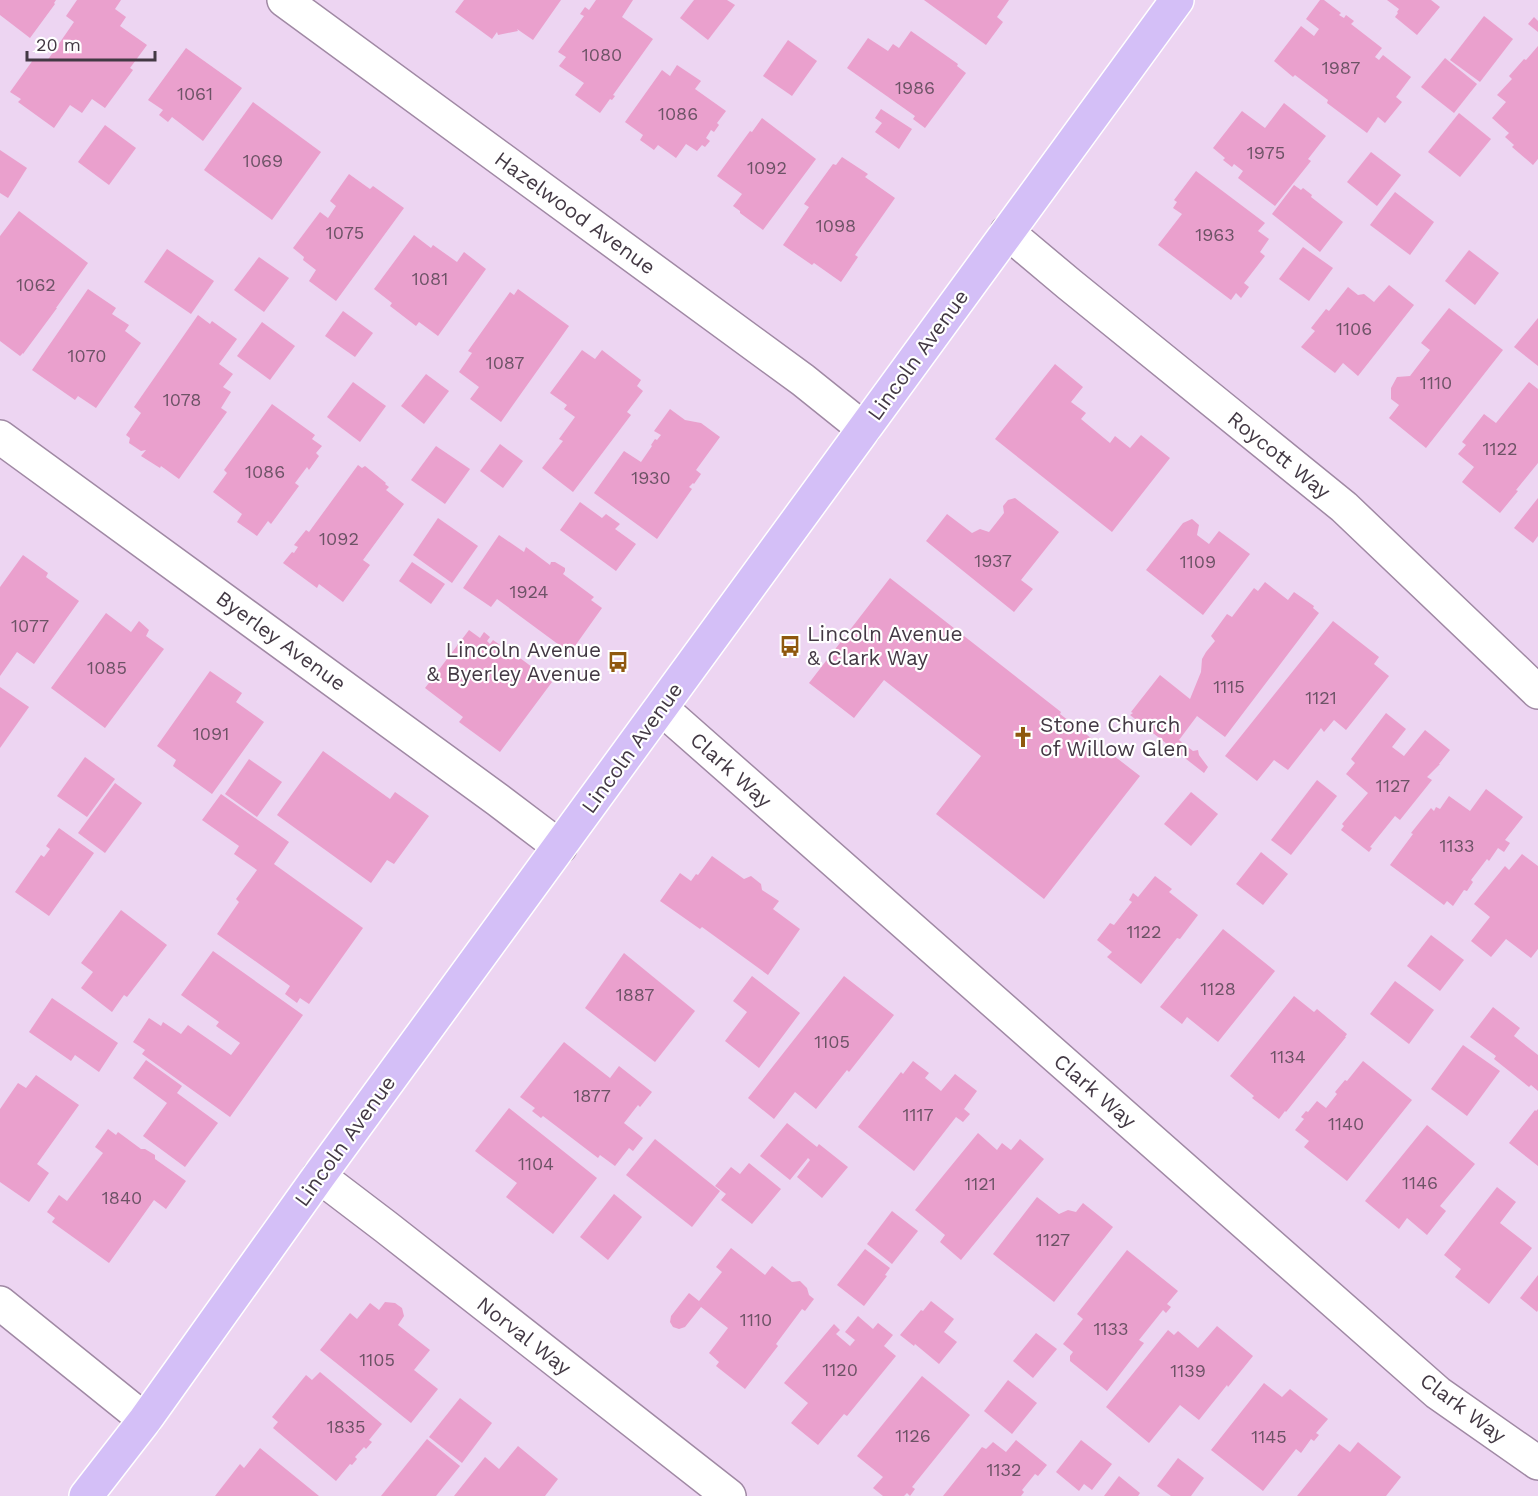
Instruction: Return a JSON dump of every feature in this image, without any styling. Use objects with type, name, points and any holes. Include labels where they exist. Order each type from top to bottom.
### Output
[{"type":"main road","name":"Lincoln Avenue","points":[[86,1496],[145,1420],[319,1176],[1177,0]]},
{"type":"street","name":"Hazelwood Avenue","points":[[284,0],[803,380],[864,429]]},
{"type":"street","name":"Roycott Way","points":[[1007,232],[1344,507],[1538,692]]},
{"type":"street","name":"Byerley Avenue","points":[[0,437],[560,847]]},
{"type":"street","name":"Clark Way","points":[[661,708],[1438,1393],[1538,1463]]},
{"type":"street","name":"Norval Way","points":[[319,1176],[729,1496]]},
{"type":"street","points":[[0,1303],[145,1420]]},
{"type":"building","points":[[0,0],[56,0],[30,38],[0,15]]},
{"type":"building","points":[[77,0],[121,0],[115,9],[126,17],[120,26],[147,45],[130,68],[133,70],[105,108],[92,99],[82,113],[70,105],[54,128],[18,102],[21,99],[10,92],[33,60],[47,61],[74,22],[66,16]]},
{"type":"building","points":[[464,0],[561,0],[533,40],[517,29],[518,31],[498,35],[497,32],[492,39],[455,12]]},
{"type":"building","points":[[596,0],[633,0],[622,17],[653,39],[613,95],[615,96],[600,113],[575,95],[584,83],[559,66],[566,57],[558,52],[584,16],[580,14],[585,7],[589,10]]},
{"type":"building","points":[[694,0],[727,0],[735,5],[708,40],[680,18]]},
{"type":"building","points":[[924,0],[1009,0],[997,17],[1003,22],[986,45]]},
{"type":"building","points":[[1320,0],[1324,0],[1341,13],[1339,15],[1344,18],[1346,15],[1354,21],[1351,24],[1382,48],[1375,57],[1379,60],[1383,55],[1411,77],[1396,97],[1402,102],[1385,123],[1378,117],[1367,133],[1327,103],[1328,100],[1295,75],[1293,77],[1274,61],[1301,26],[1314,36],[1319,29],[1306,19]]},
{"type":"building","points":[[1387,0],[1431,0],[1440,7],[1417,35],[1395,17],[1399,9]]},
{"type":"building","points":[[1484,16],[1513,39],[1480,82],[1450,60]]},
{"type":"building","points":[[1534,17],[1538,21],[1538,32],[1528,24]]},
{"type":"building","points":[[911,31],[958,64],[957,66],[966,73],[925,128],[913,119],[915,116],[847,68],[868,38],[888,51],[893,44],[899,48]]},
{"type":"building","points":[[788,40],[817,61],[792,96],[763,76]]},
{"type":"building","points":[[1538,46],[1538,159],[1533,165],[1512,147],[1514,145],[1505,137],[1509,133],[1492,118],[1506,102],[1497,95],[1512,79],[1509,76]]},
{"type":"building","points":[[186,48],[242,88],[203,141],[172,117],[168,122],[159,115],[163,110],[148,100]]},
{"type":"building","points":[[1445,58],[1477,84],[1454,113],[1421,87]]},
{"type":"building","points":[[677,65],[701,81],[695,89],[726,111],[717,123],[719,125],[714,132],[711,130],[706,138],[710,141],[705,147],[702,145],[697,151],[686,144],[676,158],[658,145],[654,150],[640,140],[643,135],[625,122],[662,70],[670,76]]},
{"type":"building","points":[[253,102],[321,152],[272,220],[204,170]]},
{"type":"building","points":[[1284,103],[1326,136],[1308,159],[1311,161],[1275,206],[1238,178],[1243,171],[1234,164],[1232,167],[1213,148],[1242,111],[1265,128]]},
{"type":"building","points":[[881,109],[912,129],[899,149],[875,132],[882,123],[875,118]]},
{"type":"building","points":[[1459,113],[1491,139],[1460,177],[1428,152]]},
{"type":"building","points":[[762,118],[816,159],[763,230],[733,206],[742,194],[717,176]]},
{"type":"building","points":[[105,125],[136,148],[109,185],[78,162]]},
{"type":"building","points":[[0,150],[27,168],[8,198],[0,193]]},
{"type":"building","points":[[1371,152],[1401,175],[1377,206],[1347,182]]},
{"type":"building","points":[[842,157],[868,174],[865,177],[895,198],[855,255],[858,257],[841,282],[783,245],[809,207],[804,204],[833,164],[836,165]]},
{"type":"building","points":[[1196,171],[1265,223],[1258,231],[1269,239],[1260,252],[1265,256],[1244,283],[1249,287],[1241,298],[1236,293],[1231,300],[1158,245],[1182,214],[1173,208],[1177,202],[1174,200]]},
{"type":"building","points":[[349,174],[370,189],[373,186],[404,208],[336,301],[309,281],[316,270],[293,248],[320,212],[328,218],[336,206],[330,201]]},
{"type":"building","points":[[1294,185],[1301,190],[1303,188],[1343,222],[1320,252],[1272,214]]},
{"type":"building","points":[[1395,192],[1434,222],[1410,255],[1370,225]]},
{"type":"building","points":[[19,211],[88,263],[20,356],[0,341],[0,236]]},
{"type":"building","points":[[414,235],[431,248],[433,245],[457,262],[464,252],[486,269],[438,336],[419,322],[416,326],[390,306],[392,303],[374,289]]},
{"type":"building","points":[[1303,247],[1333,268],[1309,301],[1279,279]]},
{"type":"building","points":[[167,249],[214,281],[191,314],[144,282]]},
{"type":"building","points":[[1469,250],[1499,273],[1475,305],[1445,281]]},
{"type":"building","points":[[259,257],[289,278],[264,312],[234,290]]},
{"type":"building","points":[[1389,285],[1414,305],[1358,376],[1343,363],[1335,373],[1301,347],[1315,331],[1311,328],[1326,309],[1329,311],[1348,287],[1358,295],[1364,294],[1374,302]]},
{"type":"building","points":[[88,289],[116,308],[112,314],[129,325],[125,331],[141,343],[96,408],[78,396],[75,400],[32,370]]},
{"type":"building","points":[[518,289],[569,326],[501,422],[470,399],[479,387],[459,372],[472,353],[468,351],[510,292],[514,295]]},
{"type":"building","points":[[1449,308],[1503,350],[1426,448],[1389,418],[1399,405],[1391,399],[1391,388],[1397,377],[1410,376],[1430,350],[1421,343]]},
{"type":"building","points":[[343,311],[373,333],[355,357],[325,336]]},
{"type":"building","points":[[198,315],[210,324],[212,321],[237,339],[219,364],[233,374],[223,387],[231,392],[221,408],[227,412],[179,479],[161,466],[160,468],[141,456],[146,450],[141,451],[129,443],[130,438],[126,435],[141,413],[134,407]]},
{"type":"building","points":[[1538,318],[1538,366],[1514,347]]},
{"type":"building","points":[[262,322],[295,346],[270,380],[237,356]]},
{"type":"building","points":[[582,350],[595,359],[602,350],[641,380],[637,386],[643,391],[627,412],[631,415],[573,492],[542,468],[563,441],[559,439],[575,417],[564,409],[567,405],[550,393]]},
{"type":"building","points":[[1055,364],[1083,387],[1071,402],[1086,413],[1081,419],[1110,443],[1115,436],[1130,448],[1141,435],[1170,458],[1112,532],[995,439]]},
{"type":"building","points":[[426,374],[449,391],[424,424],[401,406]]},
{"type":"building","points":[[353,382],[386,406],[360,442],[327,417]]},
{"type":"building","points":[[1529,382],[1538,389],[1538,463],[1500,513],[1462,482],[1474,467],[1458,454],[1466,445],[1462,442],[1484,414],[1496,423]]},
{"type":"building","points":[[272,404],[315,435],[312,439],[322,446],[316,453],[319,456],[309,470],[307,467],[295,483],[299,486],[271,524],[268,521],[257,536],[237,522],[242,514],[213,492],[227,473],[224,470]]},
{"type":"building","points":[[670,409],[685,420],[701,423],[720,437],[696,470],[701,474],[689,487],[692,489],[657,539],[594,493],[624,451],[641,462],[655,439],[657,440],[661,435],[654,431]]},
{"type":"building","points":[[500,444],[523,461],[503,488],[480,471]]},
{"type":"building","points":[[436,446],[470,469],[445,504],[411,480]]},
{"type":"building","points":[[358,465],[362,468],[365,466],[386,483],[389,487],[386,490],[404,504],[363,560],[370,565],[343,602],[319,584],[317,588],[283,563],[292,552],[294,553],[298,547],[294,545],[306,530],[309,532]]},
{"type":"building","points":[[1015,498],[1059,532],[1021,580],[1033,589],[1014,612],[926,541],[947,514],[972,533],[980,529],[989,532],[1004,513],[1003,506],[1008,500]]},
{"type":"building","points":[[1538,498],[1538,536],[1533,543],[1514,528]]},
{"type":"building","points":[[580,502],[602,518],[606,514],[620,524],[615,529],[636,544],[616,571],[560,530]]},
{"type":"building","points":[[438,518],[478,546],[452,583],[413,555]]},
{"type":"building","points":[[1192,519],[1199,525],[1197,535],[1209,544],[1219,531],[1250,554],[1203,615],[1146,570],[1183,523]]},
{"type":"building","points":[[499,535],[524,552],[526,547],[550,565],[551,562],[555,562],[565,568],[563,574],[594,597],[591,600],[602,608],[570,653],[497,599],[491,607],[463,588]]},
{"type":"building","points":[[23,555],[48,573],[46,577],[79,601],[34,664],[17,652],[0,676],[0,587]]},
{"type":"building","points":[[412,562],[445,584],[431,604],[399,581]]},
{"type":"building","name":"Stone Church of Willow Glen","points":[[890,578],[1140,776],[1044,899],[936,814],[981,756],[884,680],[854,718],[809,683]]},
{"type":"building","points":[[1265,582],[1288,600],[1294,592],[1314,606],[1313,608],[1319,613],[1225,737],[1197,716],[1179,740],[1193,751],[1198,750],[1208,767],[1204,773],[1130,715],[1160,675],[1190,699],[1201,672],[1202,659],[1215,641],[1211,636],[1227,614],[1232,617],[1254,588],[1258,591]]},
{"type":"building","points":[[106,613],[131,632],[139,621],[149,630],[146,636],[164,649],[105,728],[51,688]]},
{"type":"building","points":[[1333,621],[1379,657],[1374,664],[1389,676],[1346,730],[1334,720],[1324,732],[1321,728],[1288,770],[1274,760],[1257,781],[1225,756]]},
{"type":"building","points":[[469,630],[480,638],[484,632],[490,637],[487,641],[490,644],[493,640],[500,645],[497,649],[511,659],[514,657],[519,660],[520,658],[552,682],[500,752],[459,722],[463,717],[425,688]]},
{"type":"building","points":[[210,671],[242,693],[236,702],[264,722],[212,794],[173,766],[176,760],[157,746]]},
{"type":"building","points":[[0,687],[29,707],[0,748]]},
{"type":"building","points":[[1386,713],[1406,729],[1392,747],[1404,756],[1425,730],[1450,750],[1427,777],[1432,780],[1400,820],[1395,816],[1370,847],[1372,848],[1369,852],[1341,830],[1344,826],[1342,824],[1368,793],[1346,774],[1355,763],[1351,759]]},
{"type":"building","points":[[323,751],[390,799],[395,792],[429,816],[394,864],[387,860],[371,883],[277,815]]},
{"type":"building","points":[[85,757],[115,779],[87,817],[57,796]]},
{"type":"building","points":[[249,759],[282,782],[257,817],[225,794]]},
{"type":"building","points":[[1317,780],[1337,796],[1291,855],[1271,840]]},
{"type":"building","points":[[115,783],[142,803],[105,853],[78,833]]},
{"type":"building","points":[[1486,789],[1523,817],[1505,840],[1510,843],[1504,852],[1498,848],[1489,861],[1487,859],[1471,880],[1473,882],[1467,891],[1464,890],[1453,906],[1447,901],[1444,905],[1390,865],[1431,808],[1434,811],[1436,807],[1440,809],[1449,796],[1470,811]]},
{"type":"building","points":[[1191,792],[1218,814],[1191,846],[1164,824]]},
{"type":"building","points":[[221,794],[289,842],[274,864],[363,928],[309,1004],[300,998],[297,1003],[285,994],[290,986],[217,934],[239,902],[236,899],[257,870],[234,854],[239,846],[202,820]]},
{"type":"building","points":[[59,828],[94,853],[49,916],[15,892],[41,855],[44,857],[50,849],[46,846]]},
{"type":"building","points":[[1261,852],[1288,874],[1263,905],[1236,884]]},
{"type":"building","points":[[1522,854],[1538,866],[1538,949],[1531,958],[1506,939],[1491,957],[1471,941],[1490,917],[1474,904],[1505,866],[1509,870]]},
{"type":"building","points":[[712,856],[744,879],[751,876],[761,884],[762,890],[779,901],[773,909],[800,929],[768,975],[702,927],[700,929],[660,901],[680,873],[691,881]]},
{"type":"building","points":[[1155,876],[1172,889],[1169,892],[1198,915],[1141,984],[1107,957],[1112,952],[1097,940],[1110,923],[1114,925],[1132,902],[1129,900],[1133,893],[1138,897]]},
{"type":"building","points":[[121,910],[167,945],[127,997],[124,995],[112,1012],[81,988],[93,972],[81,963]]},
{"type":"building","points":[[1223,929],[1275,971],[1218,1042],[1187,1017],[1182,1024],[1160,1007]]},
{"type":"building","points":[[1431,935],[1464,960],[1440,991],[1407,966]]},
{"type":"building","points":[[213,951],[303,1015],[230,1117],[142,1054],[145,1050],[133,1042],[149,1018],[161,1026],[163,1022],[181,1034],[188,1025],[231,1055],[240,1043],[216,1026],[219,1022],[181,995]]},
{"type":"building","points":[[624,953],[695,1011],[655,1062],[585,1008]]},
{"type":"building","points":[[752,976],[800,1013],[759,1068],[725,1041],[747,1012],[733,1001]]},
{"type":"building","points":[[844,976],[894,1015],[816,1109],[795,1092],[774,1119],[748,1098]]},
{"type":"building","points":[[1395,981],[1434,1010],[1409,1044],[1370,1014]]},
{"type":"building","points":[[1294,996],[1314,1012],[1317,1009],[1347,1034],[1279,1119],[1252,1098],[1254,1096],[1230,1076]]},
{"type":"building","points":[[52,998],[118,1043],[99,1072],[75,1055],[71,1061],[29,1032]]},
{"type":"building","points":[[1493,1007],[1520,1028],[1514,1036],[1538,1055],[1538,1091],[1531,1085],[1529,1087],[1494,1059],[1496,1056],[1470,1037]]},
{"type":"building","points":[[564,1042],[610,1078],[619,1066],[652,1092],[624,1123],[643,1138],[633,1151],[629,1148],[615,1166],[600,1155],[598,1158],[543,1116],[541,1118],[532,1111],[535,1108],[520,1097]]},
{"type":"building","points":[[1463,1045],[1500,1071],[1467,1116],[1431,1089]]},
{"type":"building","points":[[146,1060],[182,1086],[177,1093],[218,1123],[185,1167],[143,1136],[167,1103],[133,1078]]},
{"type":"building","points":[[913,1061],[929,1073],[925,1078],[941,1091],[955,1074],[977,1091],[964,1109],[970,1114],[963,1122],[956,1117],[914,1171],[858,1127],[901,1072],[903,1074]]},
{"type":"building","points":[[1363,1061],[1412,1100],[1347,1181],[1304,1147],[1309,1141],[1295,1130],[1304,1119],[1301,1117],[1317,1101],[1326,1108],[1337,1094],[1335,1092]]},
{"type":"building","points":[[36,1075],[79,1105],[37,1164],[49,1173],[29,1202],[0,1182],[0,1109],[18,1083],[26,1088]]},
{"type":"building","points":[[509,1108],[597,1178],[553,1234],[506,1197],[517,1183],[475,1151]]},
{"type":"building","points":[[1538,1109],[1538,1166],[1509,1143]]},
{"type":"building","points":[[787,1123],[817,1147],[819,1144],[848,1167],[822,1198],[797,1177],[810,1160],[808,1158],[790,1180],[760,1156]]},
{"type":"building","points":[[1427,1125],[1475,1164],[1440,1206],[1446,1211],[1427,1235],[1407,1218],[1399,1229],[1365,1201]]},
{"type":"building","points":[[108,1129],[116,1135],[118,1132],[141,1149],[155,1155],[155,1159],[186,1181],[166,1209],[154,1200],[109,1263],[52,1222],[55,1218],[47,1212],[59,1195],[67,1201],[103,1153],[95,1147]]},
{"type":"building","points":[[978,1133],[997,1150],[1002,1143],[1011,1150],[1020,1139],[1044,1159],[961,1260],[940,1242],[945,1235],[915,1210]]},
{"type":"building","points":[[655,1139],[720,1191],[692,1227],[626,1175]]},
{"type":"building","points":[[749,1163],[781,1189],[752,1224],[721,1200],[726,1194],[715,1186],[731,1167],[740,1174]]},
{"type":"building","points":[[1497,1187],[1516,1202],[1500,1223],[1532,1248],[1489,1304],[1455,1277],[1461,1269],[1444,1255]]},
{"type":"building","points":[[614,1194],[642,1217],[608,1260],[580,1237]]},
{"type":"building","points":[[1037,1197],[1059,1214],[1068,1210],[1076,1212],[1083,1203],[1113,1227],[1054,1302],[993,1254]]},
{"type":"building","points":[[892,1211],[918,1231],[892,1264],[867,1244]]},
{"type":"building","points":[[731,1248],[765,1275],[772,1266],[792,1282],[800,1281],[814,1299],[805,1311],[802,1309],[776,1344],[778,1346],[745,1389],[716,1366],[719,1362],[709,1353],[728,1328],[701,1307],[685,1327],[679,1329],[673,1327],[670,1322],[671,1316],[689,1293],[699,1301],[722,1272],[716,1267]]},
{"type":"building","points":[[865,1249],[890,1268],[885,1275],[887,1276],[864,1306],[837,1285]]},
{"type":"building","points":[[1127,1250],[1178,1291],[1167,1304],[1171,1307],[1166,1313],[1163,1310],[1139,1340],[1144,1343],[1107,1391],[1070,1361],[1073,1352],[1063,1344],[1083,1319],[1077,1314]]},
{"type":"building","points":[[1538,1275],[1538,1310],[1537,1312],[1520,1298]]},
{"type":"building","points":[[931,1301],[954,1319],[944,1332],[957,1342],[939,1364],[900,1335]]},
{"type":"building","points":[[385,1302],[395,1303],[402,1308],[404,1316],[398,1325],[430,1350],[414,1370],[438,1389],[411,1423],[320,1350],[350,1313],[357,1319],[370,1303],[379,1310]]},
{"type":"building","points":[[858,1316],[873,1329],[878,1323],[893,1335],[884,1346],[896,1356],[847,1416],[844,1414],[818,1445],[791,1423],[808,1403],[784,1383],[834,1324],[840,1330],[836,1334],[850,1346],[855,1340],[845,1332]]},
{"type":"building","points":[[1217,1326],[1253,1356],[1199,1420],[1180,1405],[1149,1443],[1106,1407],[1168,1330],[1174,1335],[1178,1331],[1198,1348]]},
{"type":"building","points":[[1036,1333],[1057,1349],[1033,1378],[1013,1361]]},
{"type":"building","points":[[320,1372],[382,1424],[369,1440],[372,1442],[366,1449],[364,1447],[355,1457],[357,1459],[336,1481],[273,1428],[278,1422],[272,1417],[306,1375],[312,1380]]},
{"type":"building","points":[[922,1376],[970,1415],[912,1487],[915,1489],[910,1496],[907,1493],[904,1496],[883,1496],[873,1488],[883,1477],[857,1456]]},
{"type":"building","points":[[1008,1380],[1037,1403],[1012,1434],[984,1411]]},
{"type":"building","points":[[1264,1383],[1282,1397],[1290,1389],[1328,1419],[1316,1433],[1319,1435],[1314,1441],[1311,1439],[1301,1453],[1296,1449],[1263,1491],[1211,1450]]},
{"type":"building","points":[[460,1398],[492,1423],[462,1463],[429,1437]]},
{"type":"building","points":[[427,1439],[460,1466],[436,1496],[381,1496]]},
{"type":"building","points":[[1016,1440],[1047,1465],[1038,1476],[1035,1474],[1022,1490],[1024,1492],[1021,1496],[943,1496],[982,1447],[986,1449],[993,1442],[1006,1452]]},
{"type":"building","points":[[1081,1440],[1112,1464],[1092,1490],[1084,1484],[1079,1491],[1056,1472]]},
{"type":"building","points":[[1358,1442],[1401,1477],[1386,1496],[1297,1496],[1339,1444],[1350,1452]]},
{"type":"building","points":[[518,1446],[558,1479],[545,1496],[454,1496],[485,1457],[499,1469]]},
{"type":"building","points":[[260,1448],[319,1496],[215,1496],[240,1464],[244,1468]]},
{"type":"building","points":[[1178,1458],[1204,1478],[1191,1496],[1171,1496],[1157,1486]]},
{"type":"building","points":[[1119,1476],[1140,1493],[1138,1496],[1104,1496]]},
{"type":"place","name":"Lincoln Avenue & Clark Way","points":[[790,646]]},
{"type":"place","name":"Lincoln Avenue & Byerley Avenue","points":[[618,662]]},
{"type":"place","name":"Stone Church of Willow Glen","points":[[1023,737]]}]
